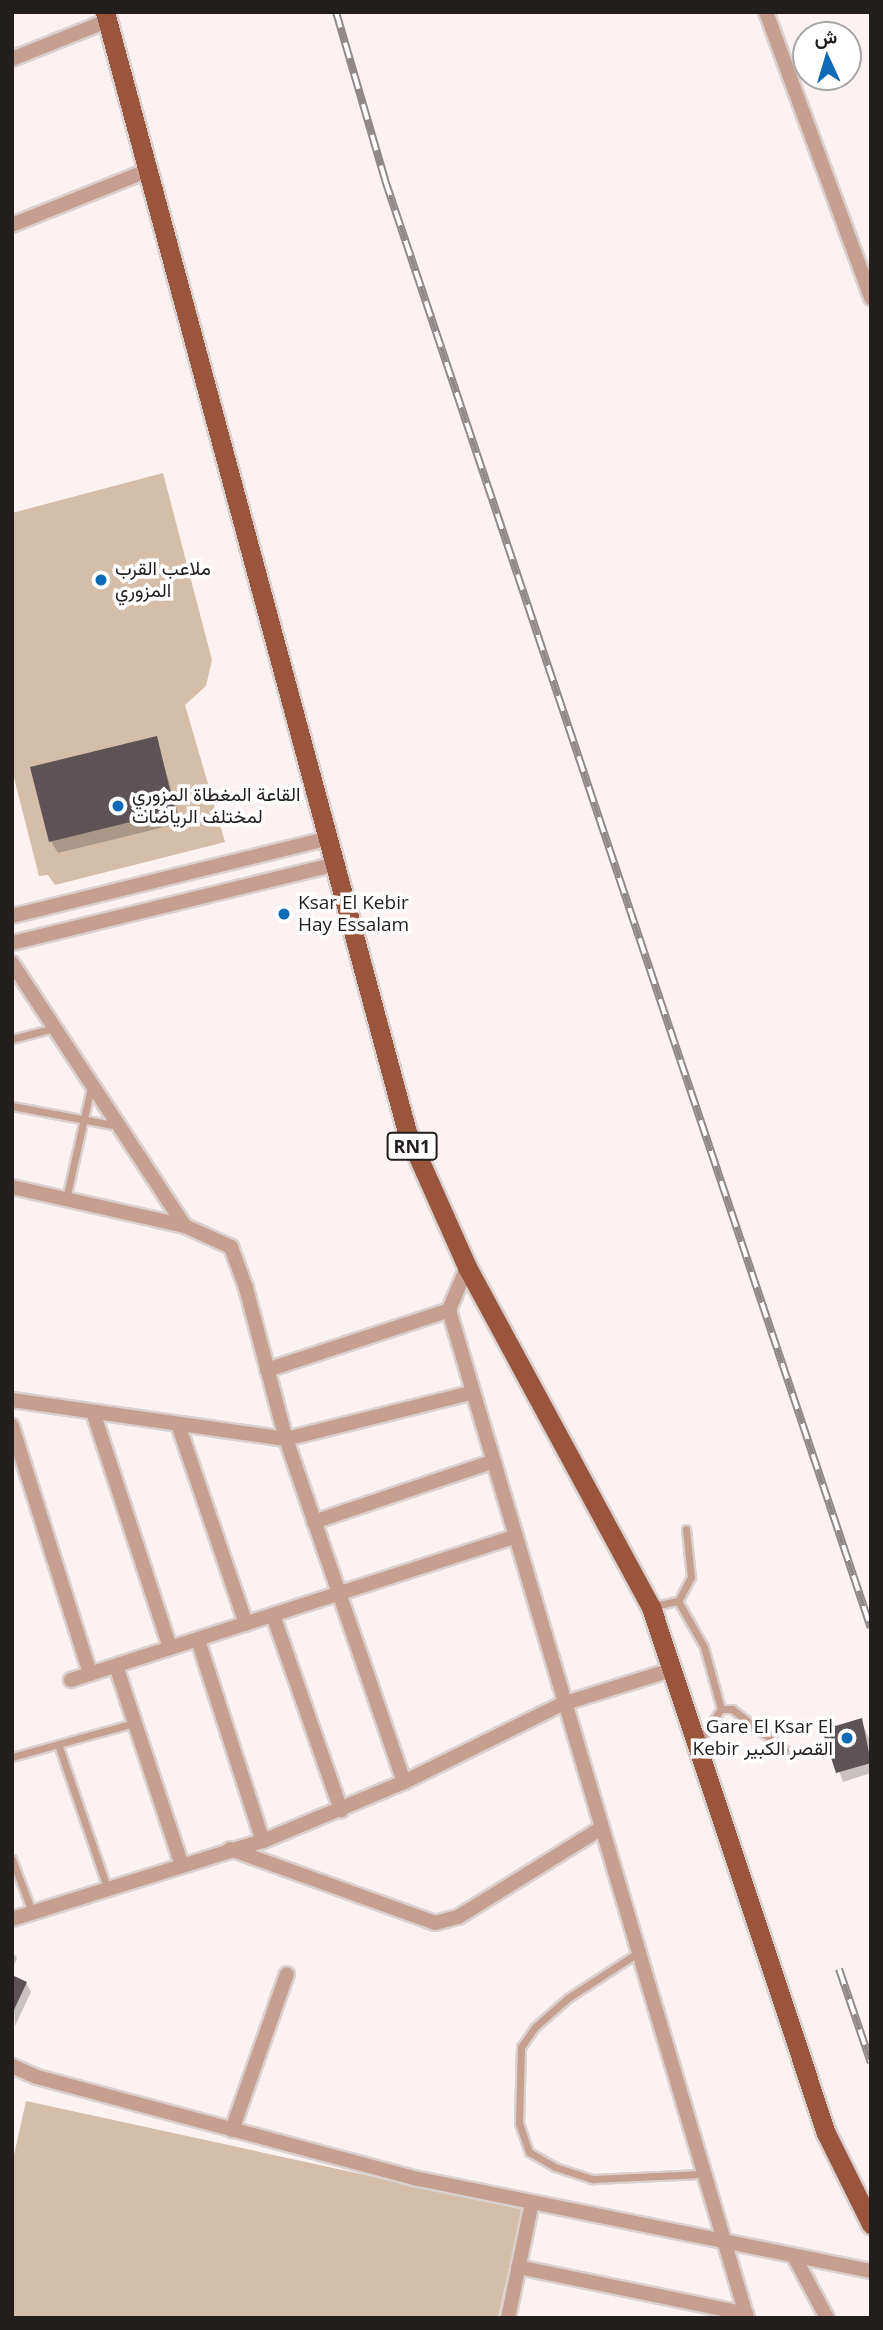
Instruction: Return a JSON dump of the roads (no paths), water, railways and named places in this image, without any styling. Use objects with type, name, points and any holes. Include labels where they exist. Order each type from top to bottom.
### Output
[{"type":"main road","name":"RN1","points":[[106,17],[403,1121],[467,1267],[651,1607],[826,2133],[871,2224]]},
{"type":"street","points":[[766,12],[871,298]]},
{"type":"street","points":[[12,59],[106,17]]},
{"type":"street","points":[[12,225],[146,172]]},
{"type":"street","points":[[12,916],[325,839]]},
{"type":"street","points":[[12,943],[332,865]]},
{"type":"street","points":[[12,963],[54,1028],[93,1080],[185,1226]]},
{"type":"street","points":[[12,1187],[185,1226],[231,1247],[286,1439],[404,1782]]},
{"type":"street","points":[[467,1267],[449,1310],[471,1393],[701,2174],[746,2316]]},
{"type":"street","points":[[267,1370],[449,1310]]},
{"type":"street","points":[[12,1400],[179,1427],[286,1439],[471,1393]]},
{"type":"street","points":[[93,1412],[170,1648]]},
{"type":"street","points":[[12,1426],[90,1674]]},
{"type":"street","points":[[179,1427],[246,1624]]},
{"type":"street","points":[[314,1522],[491,1462]]},
{"type":"street","points":[[71,1680],[513,1537]]},
{"type":"street","points":[[273,1615],[341,1810]]},
{"type":"street","points":[[198,1640],[263,1841]]},
{"type":"street","points":[[116,1667],[182,1865]]},
{"type":"street","points":[[12,1919],[107,1887],[263,1841],[404,1782],[562,1704],[671,1670]]},
{"type":"street","points":[[230,1849],[435,1923],[458,1917],[600,1829]]},
{"type":"street","points":[[232,2130],[287,1974]]},
{"type":"street","points":[[12,2066],[37,2077],[419,2179],[795,2258],[871,2271]]},
{"type":"street","points":[[508,2318],[532,2202]]},
{"type":"street","points":[[795,2258],[827,2318]]},
{"type":"street","points":[[519,2267],[746,2316]]},
{"type":"lane","points":[[12,1039],[54,1028]]},
{"type":"lane","points":[[66,1199],[93,1080]]},
{"type":"lane","points":[[12,1106],[83,1123],[122,1127]]},
{"type":"lane","points":[[651,1607],[678,1601],[691,1577],[687,1529]]},
{"type":"lane","points":[[678,1601],[704,1647],[721,1709],[696,1747]]},
{"type":"lane","points":[[721,1709],[732,1709],[785,1749]]},
{"type":"lane","points":[[12,1757],[59,1747],[134,1723]]},
{"type":"lane","points":[[59,1747],[107,1887]]},
{"type":"lane","points":[[12,1859],[32,1912]]},
{"type":"lane","points":[[636,1954],[568,1998],[535,2027],[522,2047],[519,2123],[530,2152],[555,2167],[593,2179],[701,2174]]},
{"type":"railway","points":[[336,12],[385,180],[871,1628]]},
{"type":"railway","points":[[839,1969],[871,2063]]},
{"type":"place","name":"ملاعب القرب المزوري","points":[[101,580]]},
{"type":"place","name":"القاعة المغطاة المزوري لمختلف الرياضات","points":[[118,806]]},
{"type":"place","name":"Ksar El Kebir Hay Essalam","points":[[284,914]]},
{"type":"place","name":"Gare El Ksar El Kebir القصر الكبير","points":[[847,1738]]}]
